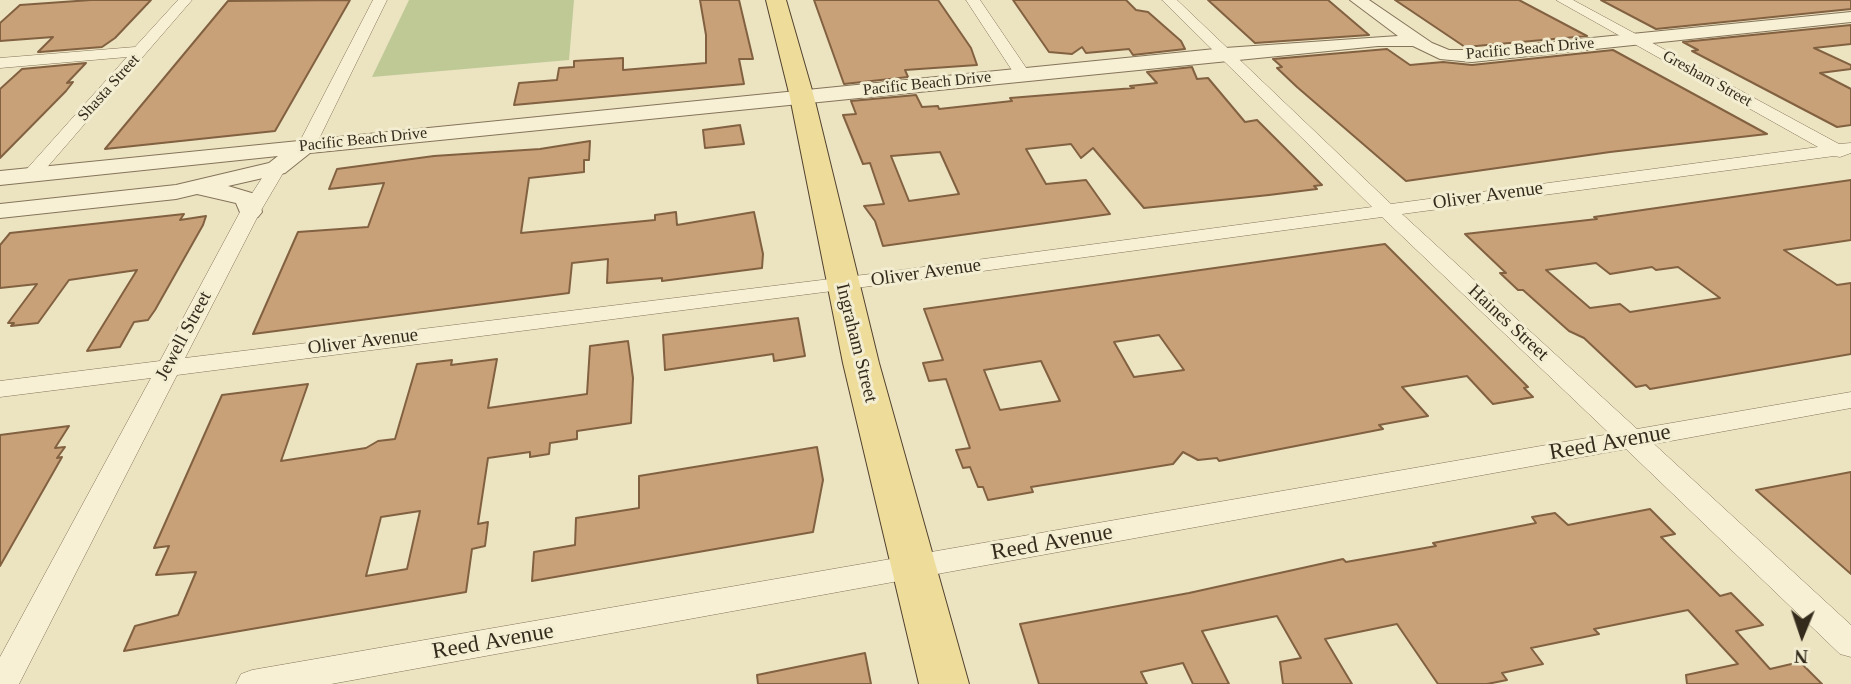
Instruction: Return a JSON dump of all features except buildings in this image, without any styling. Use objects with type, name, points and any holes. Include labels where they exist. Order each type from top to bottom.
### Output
[{"type":"main road","name":"Ingraham Street","points":[[776,0],[802,97],[842,284],[944,684]]},
{"type":"street","name":"Shasta Street","points":[[31,175],[143,51],[185,0]]},
{"type":"street","name":"Jewell Street","points":[[2,684],[250,212],[277,168],[307,145],[380,0]]},
{"type":"street","points":[[973,0],[1023,75]]},
{"type":"street","name":"Haines Street","points":[[1168,0],[1385,209],[1851,644]]},
{"type":"street","points":[[1358,0],[1418,41]]},
{"type":"street","name":"Gresham Street","points":[[1563,0],[1846,152]]},
{"type":"street","name":"Pacific Beach Drive","points":[[0,178],[1225,54],[1378,41],[1418,41],[1447,55],[1472,56],[1851,18]]},
{"type":"street","points":[[0,62],[143,51]]},
{"type":"street","name":"Oliver Avenue","points":[[0,390],[842,284],[1385,209],[1846,152]]},
{"type":"street","name":"Pacific Beach Drive","points":[[0,211],[176,192],[277,168]]},
{"type":"street","points":[[176,192],[235,194],[247,199],[250,212]]},
{"type":"street","name":"Reed Avenue","points":[[252,684],[1851,400]]},
{"type":"green space","points":[[409,0],[574,0],[569,60],[372,77]]}]
